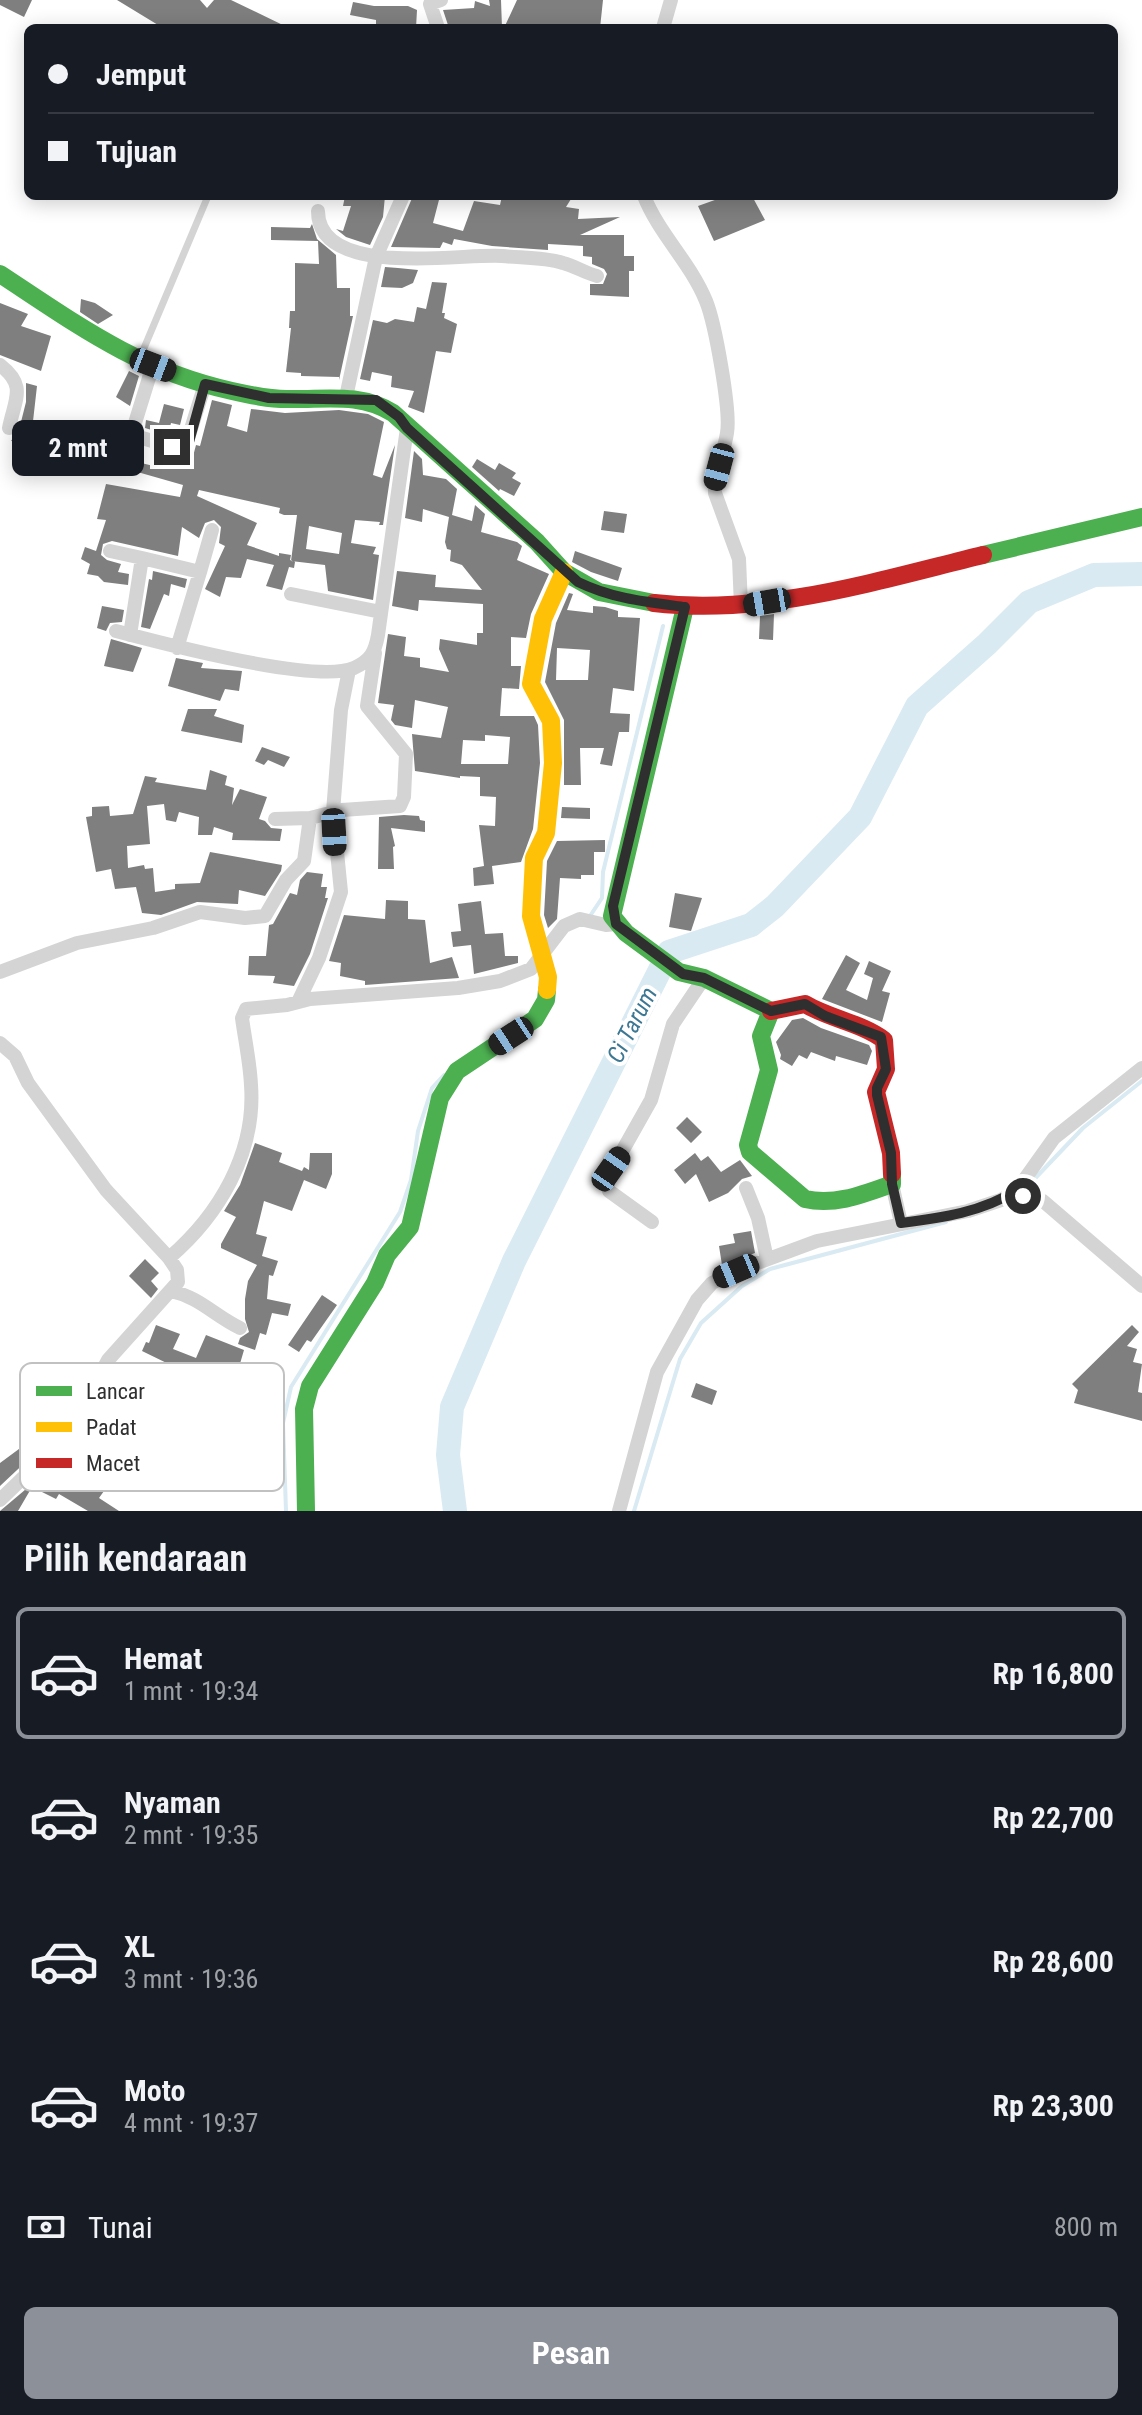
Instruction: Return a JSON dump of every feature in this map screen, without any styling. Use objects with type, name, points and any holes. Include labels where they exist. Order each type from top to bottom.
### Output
[{"type":"street","points":[[664,24],[671,0]]},
{"type":"street","points":[[431,1],[437,24]]},
{"type":"street","points":[[346,397],[376,257],[401,200]]},
{"type":"street","points":[[646,200],[697,282],[707,303],[716,337],[728,429],[715,493],[739,559],[741,606]]},
{"type":"street","points":[[318,211],[318,222],[327,237],[376,257],[422,260],[495,256],[551,260],[597,276]]},
{"type":"street","points":[[0,274],[146,362],[205,384],[269,398],[318,401],[346,397],[376,400],[399,417],[407,428],[537,542],[564,572],[599,592],[633,601],[685,607],[741,606],[843,589],[1142,517]]},
{"type":"street","points":[[146,362],[135,423],[135,434],[139,437],[172,447],[186,445],[205,384]]},
{"type":"street","points":[[0,365],[13,375],[17,383],[9,428]]},
{"type":"street","points":[[275,819],[395,808],[404,797],[406,754],[400,742],[367,706],[407,428]]},
{"type":"street","points":[[177,648],[212,530]]},
{"type":"street","points":[[110,551],[200,572]]},
{"type":"street","points":[[142,558],[123,633],[177,648],[307,670],[349,670],[375,653]]},
{"type":"street","points":[[306,1511],[304,1409],[310,1386],[375,1283],[387,1255],[410,1227],[430,1133],[445,1086],[467,1064],[535,1019],[548,993],[531,922],[533,863],[546,837],[553,763],[551,721],[531,684],[543,619],[564,572]]},
{"type":"street","points":[[291,594],[381,612]]},
{"type":"street","points":[[621,929],[613,906],[685,607]]},
{"type":"street","points":[[299,1000],[319,958],[341,892],[333,812],[341,710],[349,670]]},
{"type":"street","points":[[0,972],[77,943],[153,928],[200,912],[245,918],[265,916],[284,884],[304,861],[310,818]]},
{"type":"street","points":[[169,1258],[215,1211],[229,1186],[245,1142],[251,1112],[251,1085],[243,1012],[249,1007],[287,1005],[299,1000],[458,988],[518,976],[542,962],[564,926],[587,919],[621,929],[679,972],[704,978],[771,1011],[805,1004],[825,1016],[875,1033],[884,1040],[886,1069],[877,1095],[891,1153],[892,1184],[901,1223]]},
{"type":"street","points":[[652,1222],[609,1191],[606,1180],[651,1100],[673,1024],[704,978]]},
{"type":"street","points":[[771,1011],[761,1036],[769,1070],[748,1145],[750,1152],[810,1201],[829,1201],[892,1184]]},
{"type":"street","points":[[0,1043],[15,1056],[28,1083],[106,1190],[169,1258],[179,1275],[171,1291],[106,1363]]},
{"type":"street","points":[[619,1511],[653,1382],[697,1300],[712,1283],[817,1241],[968,1211],[1019,1192],[1054,1138],[1142,1068]]},
{"type":"street","points":[[746,1188],[758,1218],[767,1259]]},
{"type":"street","points":[[1019,1192],[1043,1201],[1140,1281]]},
{"type":"street","points":[[171,1291],[197,1299],[221,1319],[240,1328]]},
{"type":"street","points":[[0,1500],[20,1481]]},
{"type":"lane","points":[[146,362],[207,200]]},
{"type":"building","points":[[0,0],[32,0],[24,17],[0,5]]},
{"type":"building","points":[[117,0],[200,0],[207,8],[214,0],[231,0],[281,24],[156,24]]},
{"type":"building","points":[[489,0],[501,0],[502,24],[448,24],[443,10],[474,8],[475,1],[490,6]]},
{"type":"building","points":[[517,0],[603,0],[600,24],[506,24]]},
{"type":"building","points":[[353,2],[374,6],[408,6],[417,10],[416,24],[376,24],[376,20],[350,15]]},
{"type":"building","points":[[344,200],[385,200],[383,217],[370,245],[346,237],[336,229],[343,231],[351,206],[343,206]]},
{"type":"building","points":[[411,200],[439,200],[433,223],[463,231],[474,201],[500,205],[501,200],[570,200],[566,207],[579,209],[578,219],[620,217],[580,235],[624,235],[624,256],[634,256],[634,271],[629,271],[629,297],[590,295],[590,284],[603,284],[607,274],[604,269],[592,264],[592,257],[583,256],[583,246],[548,244],[548,250],[492,246],[454,239],[452,245],[443,242],[440,248],[391,247]]},
{"type":"building","points":[[715,200],[754,200],[765,220],[714,241],[698,206]]},
{"type":"building","points":[[312,224],[317,239],[336,255],[337,288],[350,288],[350,316],[353,316],[339,380],[339,377],[301,376],[301,373],[286,372],[290,311],[295,311],[295,263],[319,264],[318,241],[271,240],[271,227],[310,228]]},
{"type":"building","points":[[385,267],[418,270],[413,283],[402,288],[381,287]]},
{"type":"building","points":[[432,282],[447,283],[442,313],[445,313],[444,318],[457,324],[451,353],[436,351],[424,413],[408,407],[414,391],[391,387],[392,376],[372,372],[370,381],[360,379],[373,320],[414,322],[417,307],[426,309]]},
{"type":"building","points":[[81,299],[95,303],[113,315],[98,324],[80,312]]},
{"type":"building","points":[[0,303],[28,314],[21,326],[51,336],[41,371],[0,355]]},
{"type":"building","points":[[129,371],[139,376],[130,406],[116,397]]},
{"type":"building","points":[[26,383],[37,386],[32,430],[49,432],[47,445],[11,441],[19,430],[26,402]]},
{"type":"building","points":[[212,400],[232,405],[227,426],[247,432],[251,409],[285,413],[339,410],[368,414],[384,422],[373,475],[382,478],[395,445],[383,525],[379,525],[380,522],[355,520],[351,543],[376,547],[373,554],[379,555],[373,600],[328,591],[325,565],[293,561],[294,568],[289,567],[282,590],[266,586],[274,565],[247,559],[241,578],[226,577],[220,597],[205,589],[225,546],[219,543],[221,527],[214,520],[205,523],[199,538],[182,527],[178,556],[112,541],[103,544],[101,555],[121,564],[118,572],[129,574],[128,585],[104,582],[98,576],[87,574],[90,564],[81,559],[85,547],[96,551],[106,520],[97,519],[106,484],[180,497],[183,485],[134,471],[137,462],[162,468],[166,456],[191,464],[196,445],[200,446]],"holes":[[[199,490],[280,508],[279,513],[284,515],[297,515],[291,560],[291,555],[279,553],[279,556],[247,545],[257,523],[197,496]],[[309,526],[342,533],[339,554],[306,549]]]},
{"type":"building","points":[[164,404],[184,409],[180,425],[171,423],[168,435],[145,428],[146,420],[159,423]]},
{"type":"building","points":[[103,423],[125,430],[126,439],[139,447],[128,469],[113,465],[116,459],[109,453],[115,440],[103,436]]},
{"type":"building","points":[[414,451],[422,459],[423,475],[446,479],[457,489],[452,515],[472,521],[475,505],[485,514],[481,532],[517,542],[522,546],[517,560],[549,574],[531,614],[526,638],[511,637],[511,666],[521,666],[519,689],[502,688],[500,716],[534,716],[538,725],[540,763],[533,829],[521,862],[492,866],[494,884],[474,886],[473,868],[484,866],[479,825],[495,826],[496,797],[480,796],[480,777],[460,778],[415,771],[412,734],[441,738],[448,707],[415,700],[412,728],[395,725],[391,720],[394,705],[378,703],[388,634],[406,637],[404,656],[420,658],[420,667],[449,672],[439,649],[440,639],[477,645],[477,633],[483,633],[483,604],[419,600],[418,611],[392,606],[397,571],[436,575],[435,587],[482,590],[462,565],[450,561],[451,550],[447,549],[445,542],[449,517],[423,509],[422,522],[405,518]],"holes":[[[485,735],[510,737],[508,764],[461,764],[463,740],[485,741]]]},
{"type":"building","points":[[477,459],[495,470],[499,463],[516,473],[512,478],[521,483],[514,496],[499,491],[472,467]]},
{"type":"building","points":[[604,511],[627,514],[624,533],[601,530]]},
{"type":"building","points":[[575,551],[622,568],[618,581],[572,562]]},
{"type":"building","points":[[153,571],[187,579],[185,588],[171,584],[169,596],[164,594],[150,629],[141,627]]},
{"type":"building","points":[[569,593],[573,594],[567,610],[593,613],[593,606],[605,607],[618,611],[618,617],[640,618],[634,691],[613,688],[610,713],[630,714],[629,732],[619,732],[612,766],[600,764],[604,748],[580,748],[581,785],[564,785],[564,720],[545,682],[556,623]],"holes":[[[557,648],[590,650],[588,680],[556,680]]]},
{"type":"building","points":[[102,606],[124,610],[122,622],[110,623],[106,631],[97,628]]},
{"type":"building","points":[[774,614],[773,640],[759,639],[760,616]]},
{"type":"building","points":[[111,639],[142,648],[133,672],[104,666]]},
{"type":"building","points":[[176,658],[203,663],[201,668],[242,671],[239,691],[225,689],[220,701],[168,686]]},
{"type":"building","points":[[188,709],[217,709],[214,716],[244,725],[242,743],[181,731]]},
{"type":"building","points":[[262,747],[290,757],[284,767],[268,760],[264,765],[255,761]]},
{"type":"building","points":[[210,770],[227,776],[225,785],[234,788],[232,805],[240,789],[267,797],[259,819],[271,828],[282,829],[280,841],[232,840],[233,833],[214,827],[212,835],[198,835],[199,817],[179,812],[176,822],[166,820],[164,804],[147,806],[150,844],[127,846],[128,868],[144,865],[145,869],[153,868],[155,892],[175,889],[175,884],[200,883],[210,852],[282,865],[281,871],[265,896],[239,890],[238,904],[197,902],[161,915],[142,913],[136,887],[115,889],[111,869],[96,872],[86,817],[92,816],[92,807],[109,806],[110,816],[133,814],[145,776],[157,778],[155,782],[206,790]]},
{"type":"building","points":[[562,807],[590,808],[590,819],[561,818]]},
{"type":"building","points":[[419,816],[420,820],[425,821],[425,832],[391,828],[395,846],[394,869],[378,869],[379,817]]},
{"type":"building","points":[[605,840],[605,852],[594,852],[594,875],[581,875],[581,879],[560,878],[557,919],[548,928],[544,915],[547,861],[557,841]]},
{"type":"building","points":[[307,872],[323,874],[321,887],[327,887],[325,898],[328,898],[310,954],[294,986],[273,983],[275,976],[248,975],[249,956],[266,956],[269,925],[273,924],[290,893],[297,895],[300,880]]},
{"type":"building","points":[[675,893],[702,898],[691,931],[669,927]]},
{"type":"building","points":[[386,900],[408,901],[408,919],[425,920],[430,963],[452,957],[459,978],[365,985],[365,981],[340,976],[341,963],[329,961],[344,915],[385,919]]},
{"type":"building","points":[[481,901],[485,934],[503,933],[505,956],[518,956],[518,963],[474,974],[471,945],[453,947],[451,932],[461,931],[458,904]]},
{"type":"building","points":[[846,955],[860,963],[846,990],[867,1000],[873,978],[864,974],[869,961],[891,971],[882,991],[890,993],[882,1022],[822,999]]},
{"type":"building","points":[[803,1018],[821,1028],[869,1045],[872,1051],[867,1065],[836,1056],[835,1061],[811,1052],[807,1059],[799,1055],[792,1066],[780,1059],[776,1042],[792,1020]]},
{"type":"building","points":[[687,1117],[702,1132],[691,1143],[676,1128]]},
{"type":"building","points":[[255,1143],[282,1153],[279,1162],[302,1171],[304,1167],[309,1170],[310,1153],[332,1153],[332,1174],[326,1189],[304,1180],[292,1211],[264,1201],[256,1234],[267,1237],[262,1256],[278,1261],[273,1276],[269,1275],[267,1299],[291,1304],[288,1316],[272,1313],[266,1335],[260,1333],[255,1350],[238,1344],[240,1338],[249,1332],[245,1319],[245,1299],[248,1281],[257,1265],[221,1248],[221,1244],[236,1217],[224,1211],[240,1185]]},
{"type":"building","points":[[695,1153],[701,1161],[708,1156],[721,1172],[740,1160],[752,1176],[742,1179],[728,1193],[709,1202],[696,1174],[685,1184],[674,1170]]},
{"type":"building","points":[[751,1231],[755,1253],[722,1265],[719,1246],[735,1243],[733,1234]]},
{"type":"building","points":[[145,1259],[159,1273],[151,1281],[158,1289],[151,1298],[129,1276]]},
{"type":"building","points":[[322,1295],[337,1305],[311,1342],[307,1340],[299,1352],[288,1345]]},
{"type":"building","points":[[156,1325],[180,1334],[173,1349],[196,1358],[206,1335],[244,1350],[240,1363],[167,1363],[142,1351],[146,1342],[149,1343]]},
{"type":"building","points":[[1132,1325],[1139,1332],[1127,1346],[1137,1349],[1133,1362],[1142,1364],[1138,1392],[1142,1393],[1142,1421],[1074,1403],[1078,1390],[1072,1384]]},
{"type":"building","points":[[696,1383],[717,1391],[712,1405],[691,1397]]},
{"type":"building","points":[[20,1448],[20,1467],[0,1486],[0,1463]]},
{"type":"building","points":[[24,1491],[30,1491],[18,1511],[0,1511]]},
{"type":"building","points":[[40,1491],[104,1491],[99,1498],[119,1511],[88,1511],[59,1494],[56,1499]]},
{"type":"waterway","name":"Ci Tarum","points":[[455,1511],[448,1455],[452,1407],[514,1261],[669,952],[751,925],[775,906],[860,817],[917,706],[1029,602],[1094,575],[1142,574]]},
{"type":"waterway","points":[[590,916],[602,898],[603,872],[663,626]]},
{"type":"waterway","points":[[284,1418],[291,1387],[400,1212],[411,1180],[418,1131],[432,1088],[444,1075]]},
{"type":"waterway","points":[[1024,1190],[1083,1128],[1142,1081]]},
{"type":"waterway","points":[[634,1511],[680,1359],[701,1323],[742,1286],[770,1269],[946,1222]]},
{"type":"waterway","points":[[284,1452],[286,1511]]},
{"type":"traffic: fast","points":[[0,274],[110,344],[198,382],[266,398],[342,398],[380,406],[393,413],[537,542],[564,572],[599,592],[654,603]]},
{"type":"traffic: fast","points":[[983,555],[1142,517]]},
{"type":"traffic: fast","points":[[685,607],[612,916],[626,933],[679,972],[704,978],[771,1011],[761,1036],[769,1070],[748,1145],[750,1152],[805,1199],[816,1201],[849,1198],[881,1188],[892,1184],[892,1174]]},
{"type":"traffic: fast","points":[[306,1511],[304,1409],[310,1386],[375,1283],[387,1255],[410,1227],[440,1098],[457,1071],[535,1019],[546,1000],[547,990]]},
{"type":"traffic: slow","points":[[547,990],[548,977],[531,916],[534,858],[546,833],[553,763],[551,721],[531,684],[543,619],[564,572]]},
{"type":"traffic: jam","points":[[654,603],[696,606],[779,600],[861,585],[983,555]]},
{"type":"traffic: jam","points":[[771,1011],[805,1004],[866,1029],[884,1040],[886,1069],[876,1092],[891,1153],[892,1174]]},
{"type":"route","points":[[172,447],[181,447],[189,442],[205,384],[269,398],[318,401],[346,397],[376,400],[399,417],[407,428],[578,582],[599,592],[633,601],[685,607],[613,906],[612,916],[616,924],[683,974],[704,978],[771,1011],[805,1004],[825,1016],[875,1033],[884,1040],[886,1069],[877,1095],[891,1153],[892,1184],[901,1223],[968,1211],[1001,1200],[1017,1190],[1023,1196]]}]
